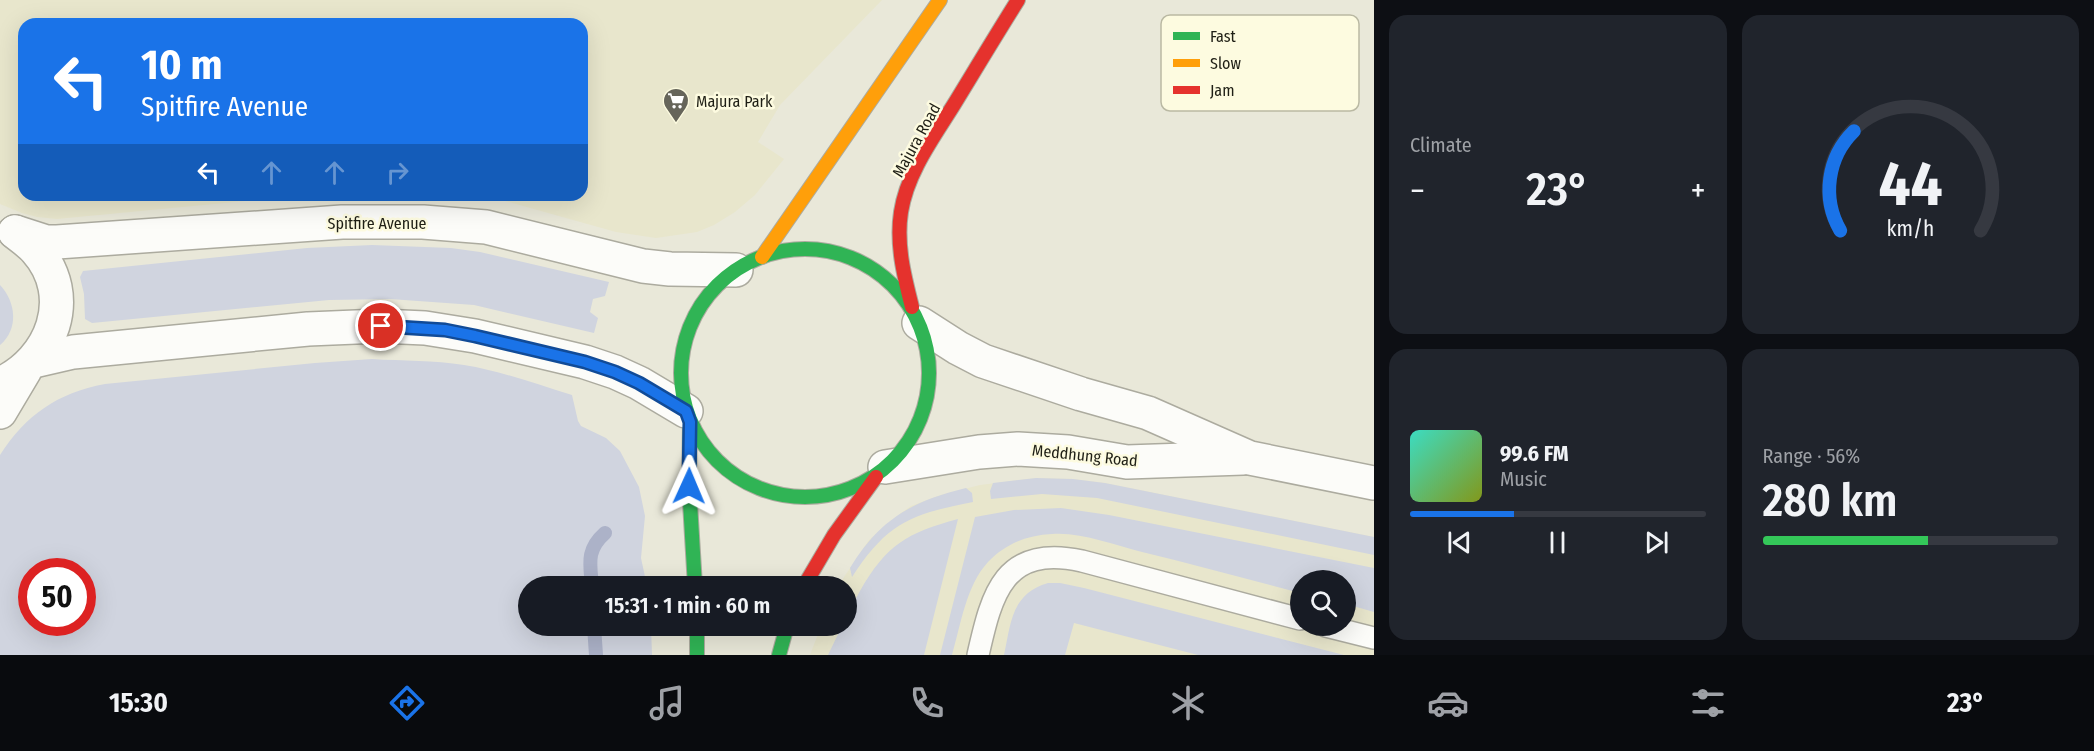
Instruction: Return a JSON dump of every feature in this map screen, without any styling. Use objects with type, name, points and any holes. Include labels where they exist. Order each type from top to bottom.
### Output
[{"type":"main road","points":[[694,576],[688,417],[681,372],[688,332],[707,297],[749,264],[940,0]]},
{"type":"main road","name":"Majura Road","points":[[882,470],[904,448],[918,426],[926,400],[929,375],[927,348],[904,273],[899,237],[903,201],[921,160],[1018,0]]},
{"type":"main road","points":[[749,264],[790,250],[819,250],[847,256],[873,270],[896,288],[916,317]]},
{"type":"main road","points":[[688,417],[704,446],[722,467],[746,483],[772,493],[800,498],[828,495],[855,487],[882,470]]},
{"type":"main road","points":[[810,576],[834,535],[882,470]]},
{"type":"main road","points":[[697,636],[697,655]]},
{"type":"main road","points":[[779,655],[784,636]]},
{"type":"street","name":"Spitfire Avenue","points":[[5,227],[46,242],[57,242],[342,222],[423,222],[486,227],[643,266],[670,269],[749,264]]},
{"type":"street","points":[[0,412],[20,371],[49,338],[56,312],[54,285],[50,272],[40,255],[5,227]]},
{"type":"street","name":"Meddhung Road","points":[[916,317],[958,348],[983,361],[1059,387],[1149,413],[1250,458],[1374,483]]},
{"type":"street","points":[[20,371],[73,352],[308,329],[381,326],[425,328],[475,336],[585,362],[626,376],[688,417]]},
{"type":"street","name":"Meddhung Road","points":[[882,470],[980,452],[1018,449],[1068,452],[1127,462],[1250,458]]},
{"type":"lane","points":[[978,655],[988,612],[1001,584],[1019,567],[1047,558],[1082,561],[1290,616]]},
{"type":"lane","points":[[1356,634],[1374,638]]},
{"type":"shaded area","name":"Majura Park","points":[[0,0],[882,0],[780,105],[758,142],[784,159],[755,195],[735,212],[697,232],[656,238],[616,232],[505,201],[588,201],[588,18],[18,18],[18,201],[244,201],[57,219],[37,217],[0,204]]},
{"type":"shaded area","points":[[372,245],[451,248],[480,252],[609,282],[605,296],[593,299],[590,312],[598,318],[594,333],[474,305],[390,299],[329,300],[92,323],[85,319],[84,294],[80,277],[83,271],[307,248]]},
{"type":"shaded area","points":[[0,285],[12,307],[13,323],[6,339],[0,345]]},
{"type":"shaded area","points":[[372,359],[453,363],[505,374],[572,395],[581,426],[606,438],[620,451],[639,487],[645,516],[641,558],[645,576],[518,576],[518,636],[651,636],[652,655],[0,655],[0,455],[21,428],[44,408],[72,393],[105,384]]},
{"type":"shaded area","points":[[1036,478],[1073,479],[1105,483],[1374,537],[1374,655],[810,655],[817,636],[857,636],[857,576],[845,576],[869,540],[911,506],[980,485]]},
{"type":"shaded area","points":[[1036,478],[1105,483],[1374,537],[1374,555],[1097,498],[1042,494],[991,499],[990,491],[993,483]]},
{"type":"shaded area","points":[[966,488],[972,493],[973,502],[933,511],[902,524],[877,544],[852,576],[850,568],[861,551],[886,525],[913,506]]},
{"type":"shaded area","points":[[1061,508],[1109,515],[1374,568],[1374,612],[1356,607],[1356,570],[1290,570],[1290,590],[1086,537],[1063,534],[1043,535],[1009,545],[988,562],[974,582],[969,594],[952,655],[940,655],[975,517],[1014,510]]},
{"type":"shaded area","points":[[958,519],[924,655],[828,655],[837,636],[857,636],[857,597],[870,575],[889,551],[912,536]]},
{"type":"shaded area","points":[[1048,583],[1084,588],[1344,655],[1198,655],[1074,623],[1065,655],[1004,655],[1011,621],[1020,602],[1026,594]]},
{"type":"waterway","points":[[591,576],[592,551],[605,533]]},
{"type":"waterway","points":[[595,636],[596,655]]},
{"type":"traffic: fast","points":[[805,249],[841,255],[863,264],[883,277],[901,295],[914,315],[923,337],[929,373],[923,409],[914,431],[901,451],[883,469],[863,482],[841,491],[805,497],[769,491],[747,482],[727,469],[709,451],[696,431],[687,409],[681,373],[687,337],[696,315],[709,295],[727,277],[747,264],[769,255],[805,249]]},
{"type":"traffic: fast","points":[[690,422],[689,486],[694,576]]},
{"type":"traffic: fast","points":[[697,636],[697,655]]},
{"type":"traffic: fast","points":[[779,655],[784,636]]},
{"type":"traffic: slow","points":[[762,257],[940,0]]},
{"type":"traffic: jam","points":[[912,307],[899,236],[901,212],[909,183],[929,143],[1018,0]]},
{"type":"traffic: jam","points":[[810,576],[834,535],[876,477]]},
{"type":"place","name":"Majura Park","points":[[676,124]]},
{"type":"route","points":[[381,326],[445,330],[475,336],[585,362],[639,383],[686,411],[690,422],[689,486]]}]
